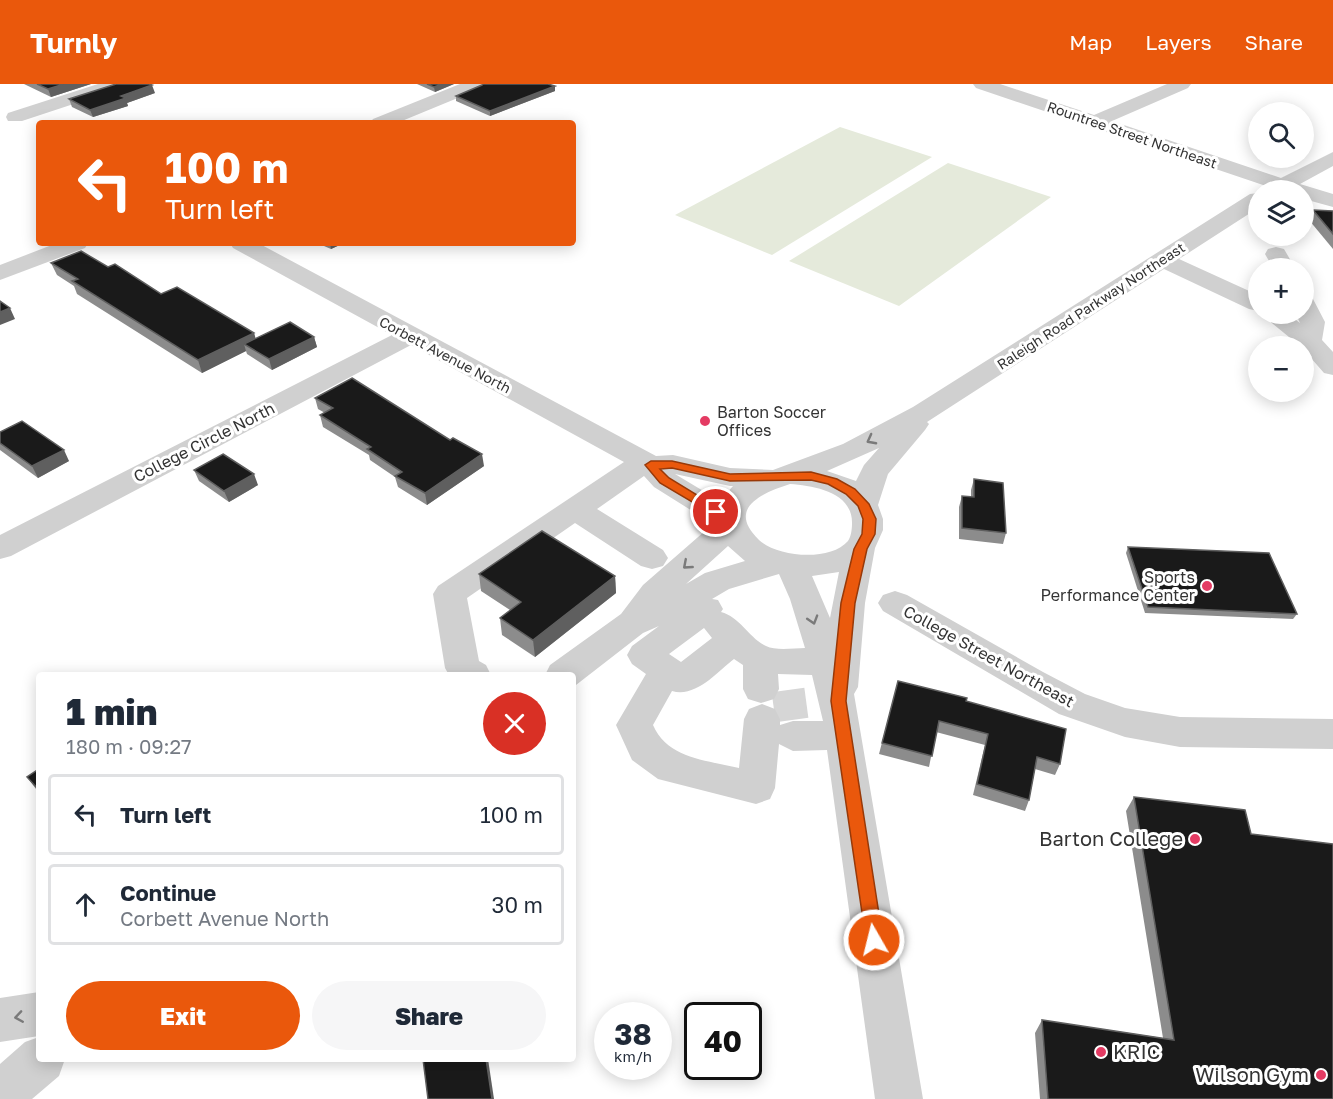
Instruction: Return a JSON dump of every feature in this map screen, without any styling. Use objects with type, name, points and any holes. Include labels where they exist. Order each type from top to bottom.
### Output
[{"type":"street","points":[[8,113],[116,84]]},
{"type":"street","points":[[387,120],[476,84]]},
{"type":"street","name":"Rountree Street Northeast","points":[[982,84],[1258,180]]},
{"type":"street","points":[[1094,122],[1182,84]]},
{"type":"street","points":[[8,113],[36,128]]},
{"type":"street","points":[[1299,180],[1333,159]]},
{"type":"street","points":[[1314,196],[1333,201]]},
{"type":"street","name":"Raleigh Road Parkway Northeast","points":[[778,476],[853,450],[923,413],[1248,205]]},
{"type":"street","points":[[0,273],[69,246]]},
{"type":"street","name":"Corbett Avenue North","points":[[246,246],[647,464],[664,480],[730,523]]},
{"type":"street","points":[[1162,260],[1248,299]]},
{"type":"street","points":[[1287,324],[1303,336]]},
{"type":"street","name":"College Circle North","points":[[0,548],[409,336]]},
{"type":"street","points":[[1314,346],[1333,367]]},
{"type":"street","name":"Raleigh Road Parkway Northeast","points":[[863,504],[874,472],[923,413]]},
{"type":"street","points":[[469,672],[463,668],[450,594],[575,509],[647,464]]},
{"type":"street","name":"Corbett Avenue North","points":[[647,464],[672,464],[730,477],[778,476]]},
{"type":"street","points":[[841,718],[848,603],[860,549],[868,534],[870,519],[863,504],[850,492],[832,482],[811,476],[778,476],[752,485],[739,495],[731,507],[730,523],[739,541],[754,554],[783,565],[807,598],[826,663],[841,718],[898,1099]]},
{"type":"street","points":[[575,509],[652,558]]},
{"type":"street","points":[[699,602],[771,695],[756,788],[672,768],[645,749],[634,725],[655,593],[730,523]]},
{"type":"street","points":[[567,672],[600,647],[622,661],[647,650],[699,602],[717,581],[783,565],[823,566],[844,560],[860,549]]},
{"type":"street","name":"College Street Northeast","points":[[895,603],[1072,704],[1125,722],[1180,732],[1333,734]]},
{"type":"street","points":[[647,650],[682,680],[771,695],[841,718]]},
{"type":"street","points":[[771,695],[826,663]]},
{"type":"street","points":[[0,1020],[36,1014]]},
{"type":"street","points":[[0,1095],[38,1062]]},
{"type":"shaded area","points":[[840,127],[932,157],[772,255],[675,215]]},
{"type":"shaded area","points":[[948,163],[1051,197],[899,306],[789,261]]},
{"type":"building","points":[[37,84],[64,84],[48,89]]},
{"type":"building","points":[[116,84],[152,85],[121,96],[126,98],[90,110],[69,99]]},
{"type":"building","points":[[483,84],[548,84],[555,86],[490,111],[456,96]]},
{"type":"building","points":[[1314,210],[1333,211],[1333,234],[1314,211]]},
{"type":"building","points":[[81,251],[108,267],[115,264],[161,294],[177,287],[254,333],[198,360],[72,281],[78,279],[51,263]]},
{"type":"building","points":[[0,301],[10,308],[0,312]]},
{"type":"building","points":[[290,322],[314,337],[269,359],[244,344]]},
{"type":"building","points":[[352,378],[450,440],[453,438],[482,454],[425,493],[395,476],[402,472],[367,449],[371,447],[320,415],[333,408],[315,398]]},
{"type":"building","points":[[22,421],[64,450],[32,466],[0,443],[0,432]]},
{"type":"building","points":[[223,454],[254,474],[224,491],[194,470]]},
{"type":"building","points":[[974,479],[1003,483],[1006,533],[962,528],[962,496],[974,497]]},
{"type":"building","points":[[542,531],[615,576],[533,640],[500,618],[521,602],[479,574]]},
{"type":"building","name":"Sports Performance Center","points":[[1128,547],[1269,553],[1297,614],[1148,607]]},
{"type":"building","points":[[898,681],[967,698],[966,701],[1066,729],[1060,764],[1037,757],[1029,800],[977,784],[988,734],[939,721],[932,756],[882,743]]},
{"type":"building","points":[[36,771],[36,787],[27,777]]},
{"type":"building","points":[[1134,797],[1245,810],[1251,834],[1333,844],[1333,1099],[1048,1099],[1042,1020],[1174,1040]]},
{"type":"building","points":[[423,1062],[486,1062],[492,1099],[428,1099]]},
{"type":"tunnel","points":[[788,690],[792,720]]},
{"type":"place","name":"Barton Soccer Offices","points":[[705,421]]},
{"type":"place","name":"Sports Performance Center","points":[[1207,586]]},
{"type":"place","name":"Barton College","points":[[1195,839]]},
{"type":"place","name":"KRIC","points":[[1101,1052]]},
{"type":"place","name":"Wilson Gym","points":[[1321,1075]]},
{"type":"route","points":[[716,512],[664,480],[651,465],[672,464],[730,477],[811,476],[832,482],[850,492],[863,504],[870,519],[868,534],[860,549],[848,603],[838,701],[874,940]]}]
